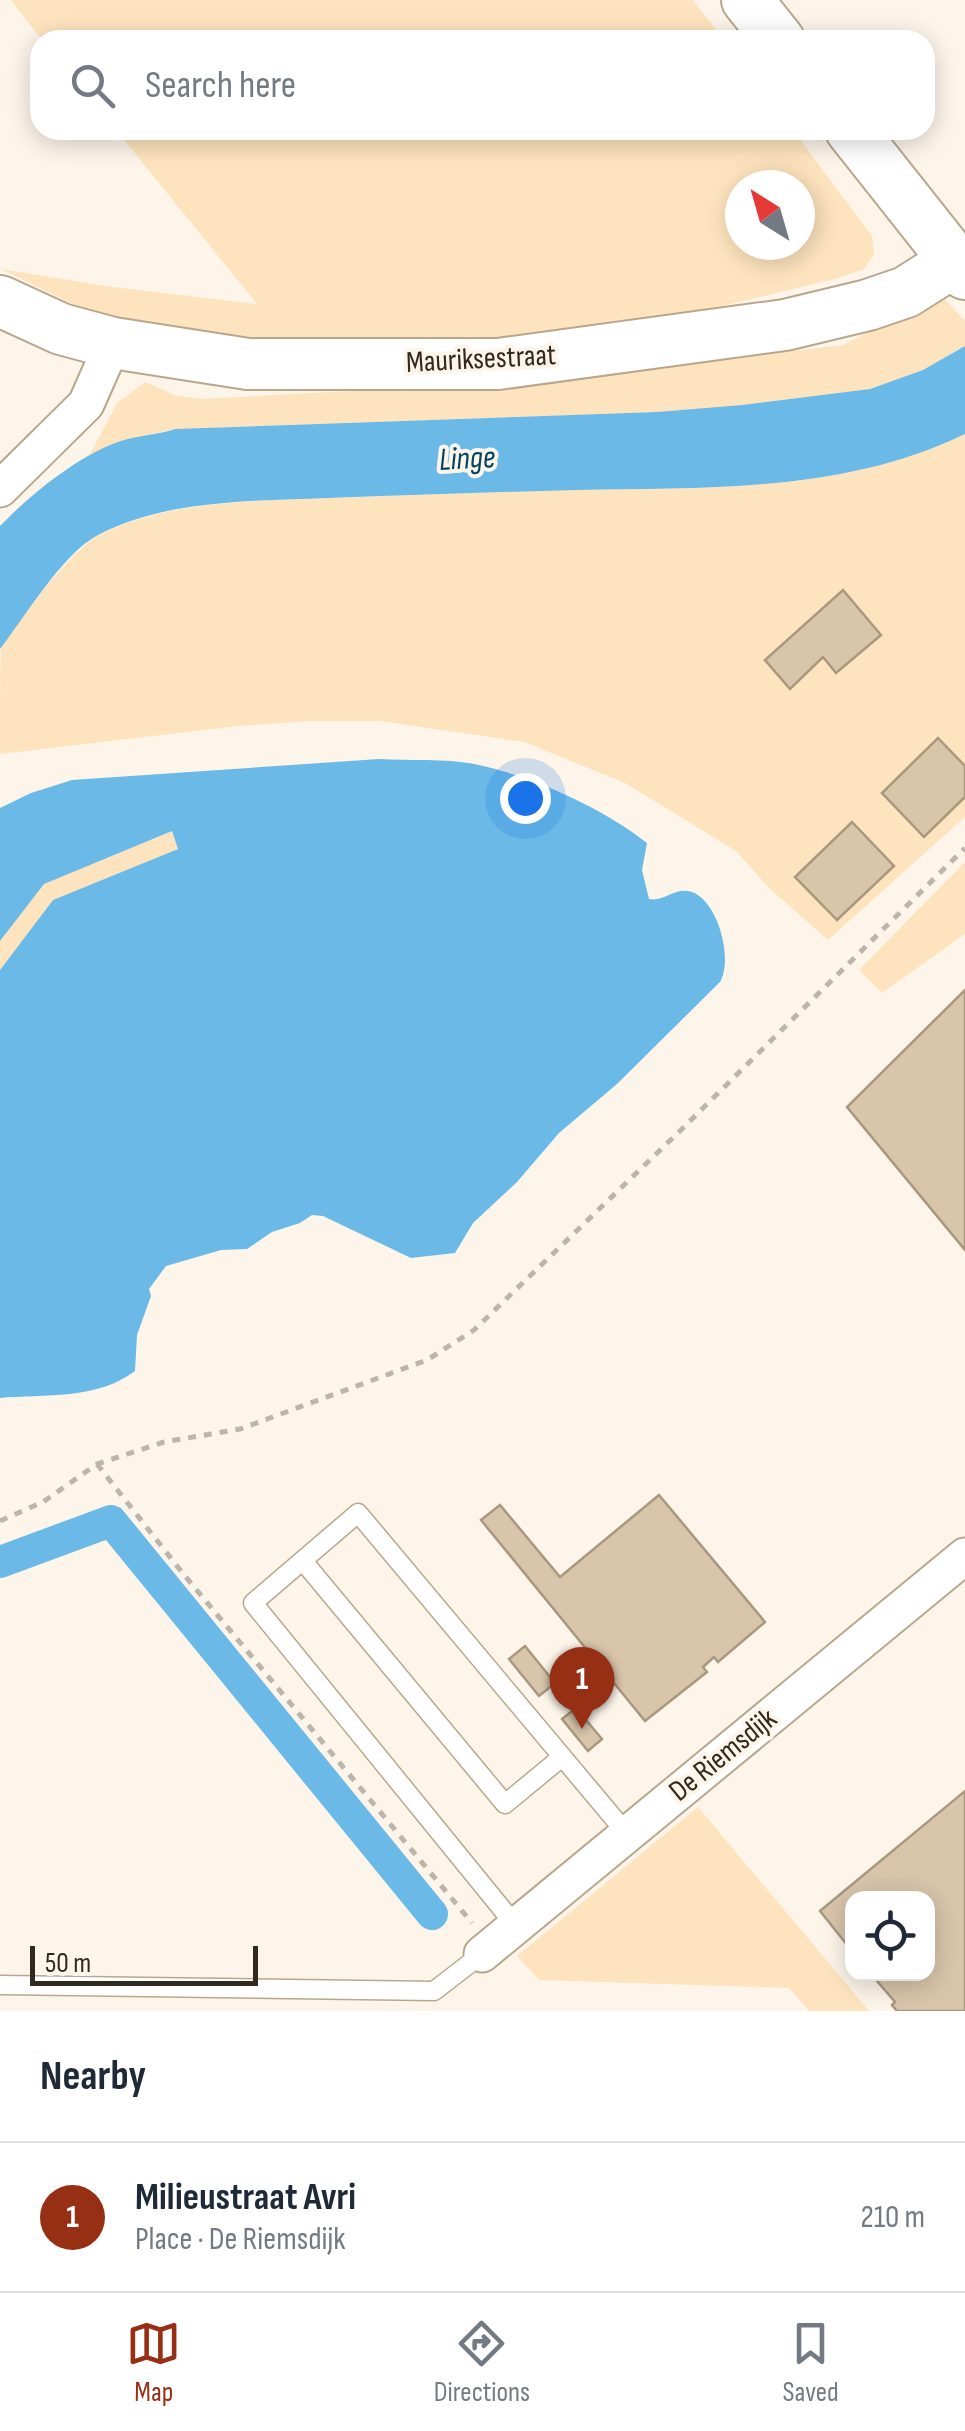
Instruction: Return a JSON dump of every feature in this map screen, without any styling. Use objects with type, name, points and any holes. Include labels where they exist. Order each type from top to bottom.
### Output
[{"type":"street","points":[[747,0],[771,30]]},
{"type":"street","points":[[859,140],[960,268]]},
{"type":"street","name":"Mauriksestraat","points":[[0,302],[61,329],[114,342],[248,364],[498,364],[785,324],[868,305],[960,268]]},
{"type":"street","points":[[0,489],[86,404],[114,342]]},
{"type":"street","name":"De Riemsdijk","points":[[497,1942],[965,1556]]},
{"type":"lane","points":[[0,1986],[434,1991],[497,1942],[253,1603],[358,1513],[627,1834]]},
{"type":"lane","points":[[303,1561],[505,1804],[562,1757]]},
{"type":"path","points":[[0,1521],[44,1502],[98,1464],[164,1442],[240,1430],[427,1360],[474,1330],[965,848]]},
{"type":"path","points":[[98,1464],[181,1571],[497,1942]]},
{"type":"shaded area","points":[[11,0],[693,0],[716,30],[34,30]]},
{"type":"shaded area","points":[[124,140],[800,140],[872,236],[874,255],[864,269],[839,278],[655,322],[548,335],[327,348],[256,348],[99,317],[1,269],[257,304]]},
{"type":"shaded area","points":[[940,294],[965,321],[965,346],[923,370],[870,389],[657,412],[175,429],[121,441],[89,456],[117,403],[145,382],[175,395],[201,399],[549,380],[843,345]]},
{"type":"shaded area","points":[[965,434],[965,817],[828,940],[769,888],[736,851],[625,783],[524,742],[381,721],[310,721],[0,754],[1,648],[7,637],[76,554],[99,535],[126,523],[183,509],[242,502],[776,483],[873,467]]},
{"type":"shaded area","points":[[172,831],[178,849],[53,900],[0,970],[0,941],[43,884]]},
{"type":"shaded area","points":[[965,862],[965,934],[882,993],[859,970]]},
{"type":"shaded area","points":[[698,1807],[869,2011],[809,2011],[789,1988],[539,1980],[517,1956]]},
{"type":"water","name":"Linge","points":[[965,346],[965,434],[920,453],[825,477],[726,487],[270,500],[152,514],[98,535],[71,556],[0,649],[0,526],[56,477],[89,455],[121,441],[175,429],[657,412],[742,405],[870,389],[923,370]]},
{"type":"water","points":[[379,759],[455,761],[500,770],[567,795],[629,830],[647,843],[642,870],[649,899],[688,891],[698,895],[715,916],[724,944],[720,982],[617,1084],[559,1133],[517,1182],[473,1223],[455,1253],[411,1258],[323,1216],[312,1215],[272,1232],[247,1249],[221,1250],[166,1266],[149,1289],[151,1296],[137,1335],[135,1371],[120,1380],[70,1394],[0,1398],[0,970],[53,900],[178,849],[172,831],[44,884],[0,941],[0,808],[72,780]]},
{"type":"building","points":[[843,590],[881,635],[836,673],[823,657],[790,689],[765,660]]},
{"type":"building","points":[[938,738],[965,766],[965,797],[924,837],[882,793]]},
{"type":"building","points":[[852,822],[894,866],[837,920],[795,877]]},
{"type":"building","points":[[965,990],[965,1250],[847,1107]]},
{"type":"building","points":[[659,1495],[765,1622],[718,1662],[714,1657],[703,1667],[707,1672],[645,1721],[481,1520],[500,1505],[560,1577]]},
{"type":"building","points":[[525,1646],[555,1683],[539,1696],[509,1659]]},
{"type":"building","points":[[576,1708],[602,1739],[588,1751],[562,1719]]},
{"type":"building","points":[[965,1791],[965,2011],[897,2011],[892,2005],[895,2002],[877,1981],[935,1981],[935,1891],[845,1891],[845,1942],[820,1911]]},
{"type":"waterway","points":[[0,1562],[111,1521],[432,1914]]},
{"type":"place","name":"Milieustraat Avri","points":[[582,1729]]}]
